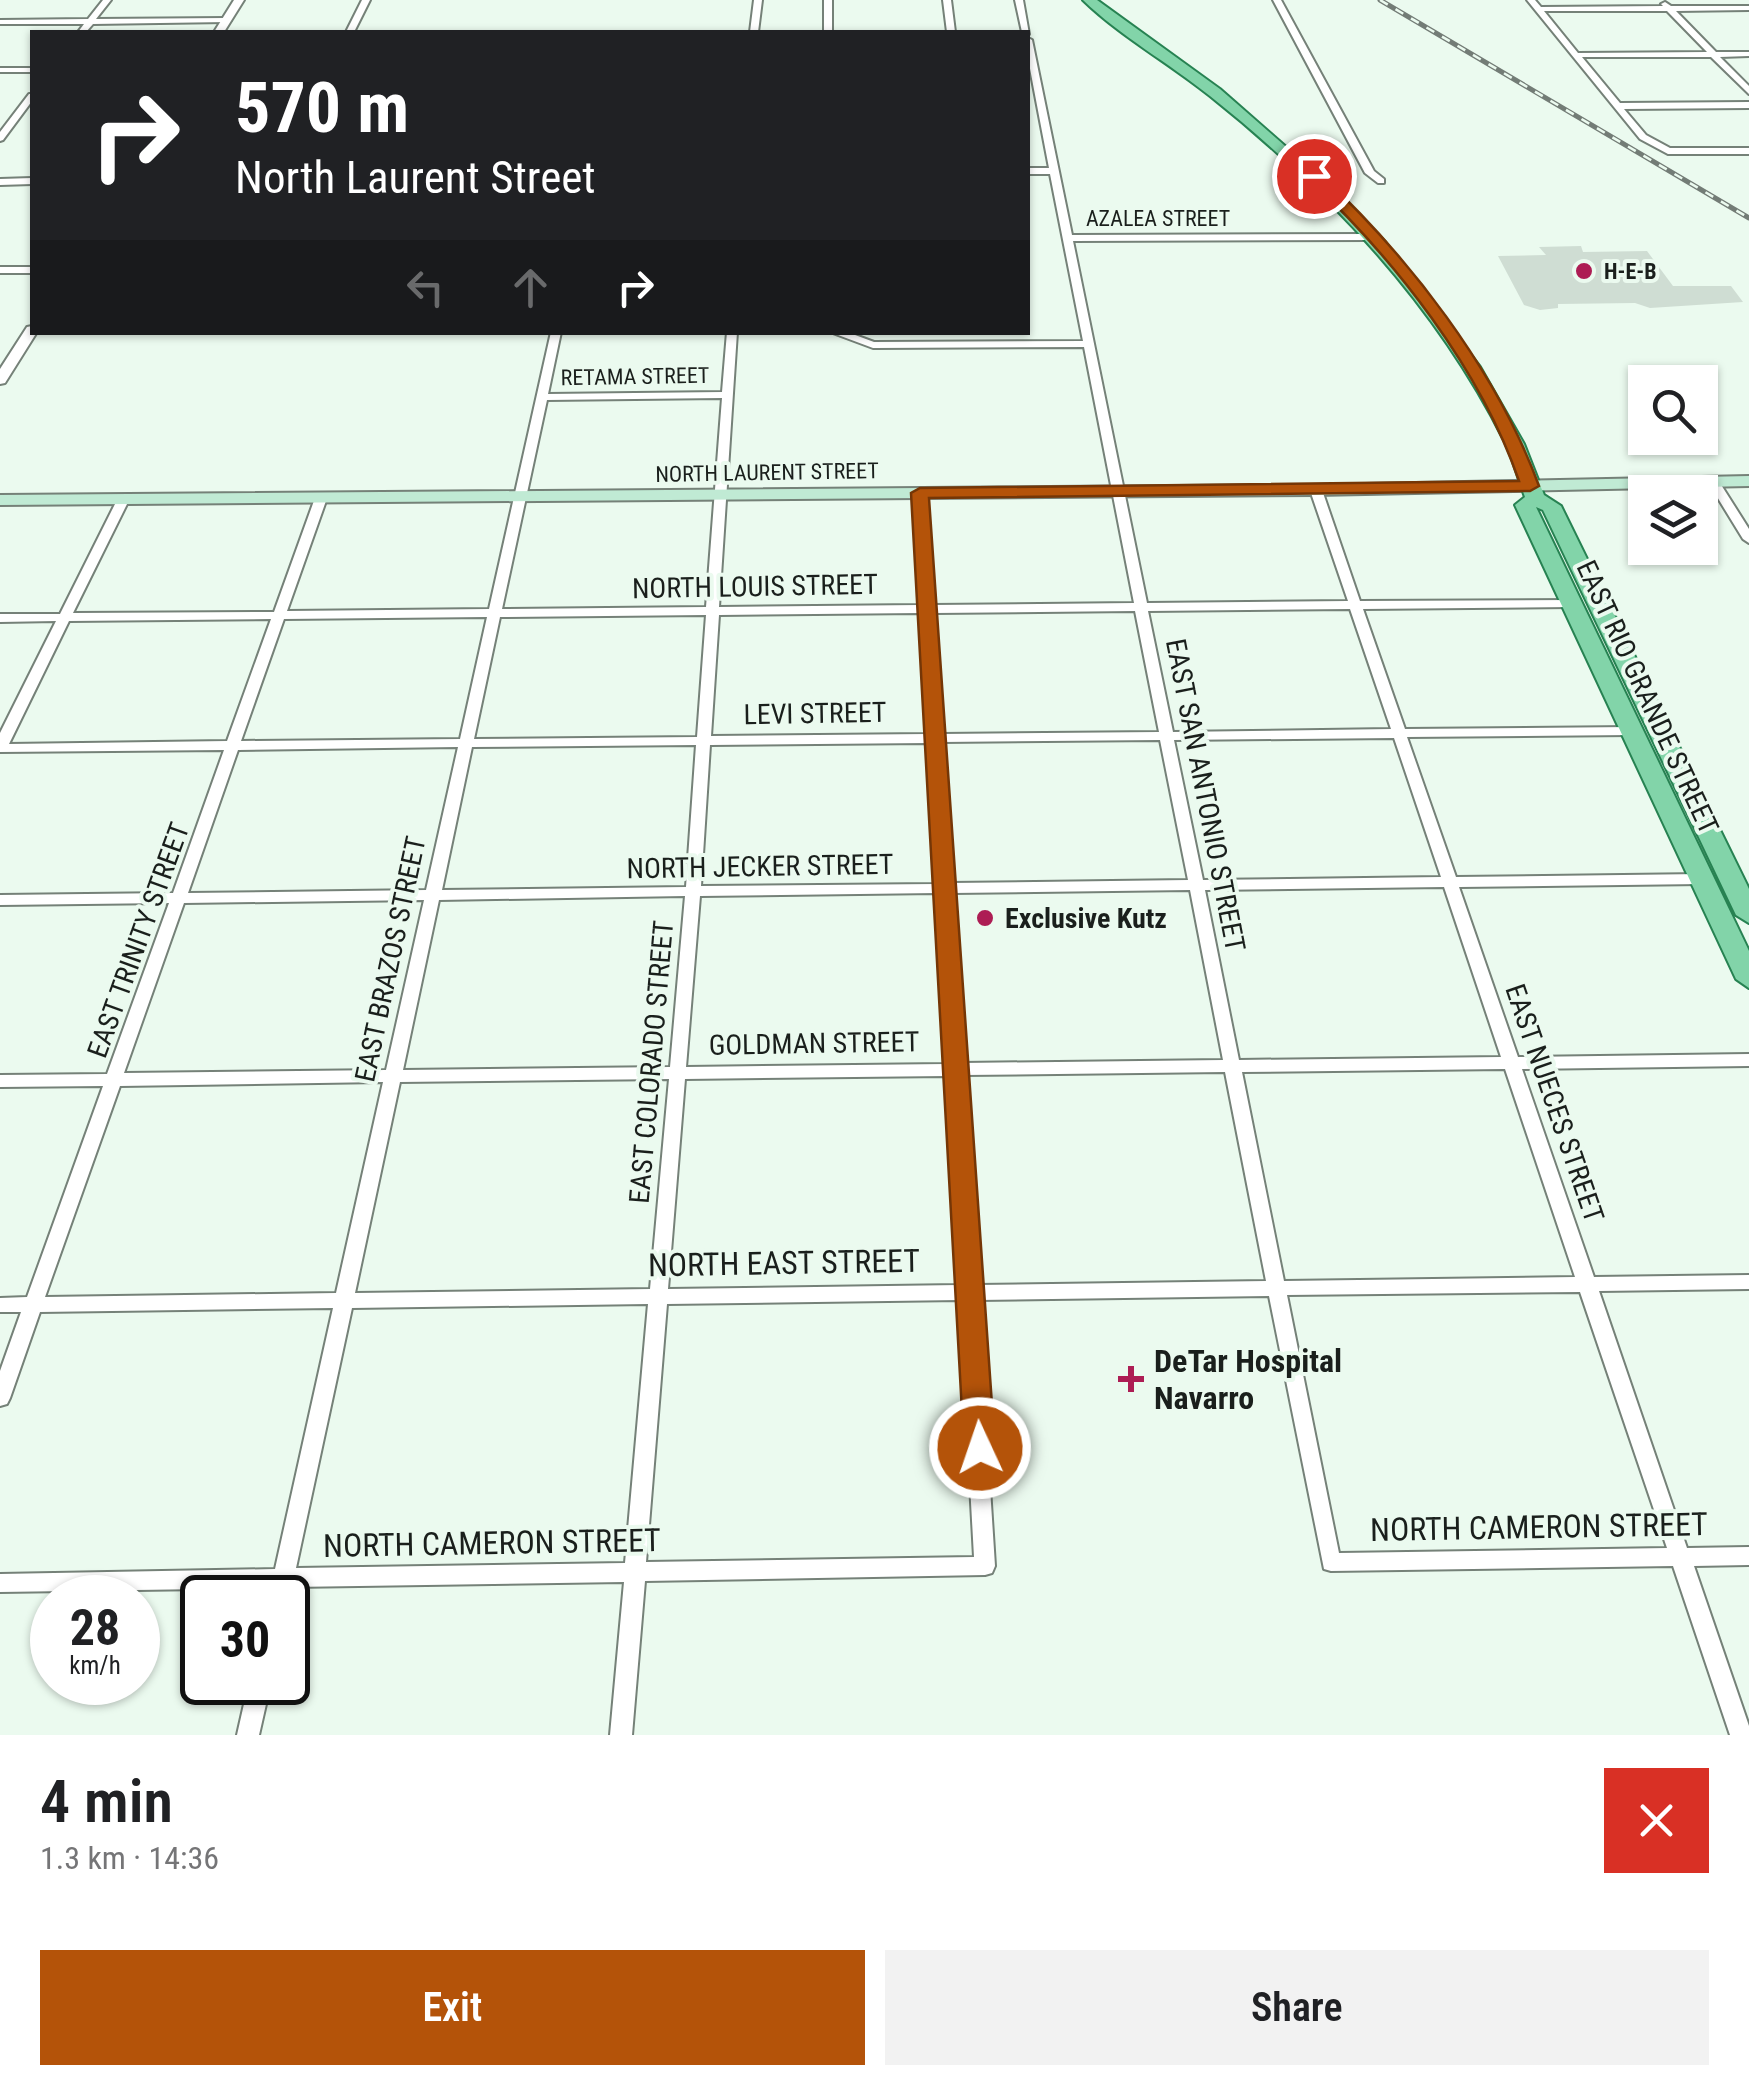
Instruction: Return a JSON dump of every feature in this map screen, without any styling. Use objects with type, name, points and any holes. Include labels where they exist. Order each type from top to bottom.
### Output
[{"type":"main road","name":"EAST RIO GRANDE STREET","points":[[1088,0],[1238,107],[1294,155],[1371,237],[1439,320],[1514,440],[1533,493],[1551,506],[1740,877],[1749,915]]},
{"type":"main road","name":"NORTH LAURENT STREET","points":[[1718,482],[1749,482]]},
{"type":"main road","name":"NORTH LAURENT STREET","points":[[0,500],[1118,490],[1533,493],[1628,487]]},
{"type":"main road","name":"EAST RIO GRANDE STREET","points":[[1533,493],[1525,505],[1749,978]]},
{"type":"street","points":[[84,30],[108,0]]},
{"type":"street","points":[[220,30],[239,0]]},
{"type":"street","points":[[351,30],[366,0]]},
{"type":"street","points":[[754,30],[758,0]]},
{"type":"street","points":[[828,0],[828,30]]},
{"type":"street","points":[[946,0],[951,30]]},
{"type":"street","points":[[1019,0],[1026,30]]},
{"type":"street","points":[[1277,0],[1370,173],[1381,181]]},
{"type":"street","points":[[1531,0],[1643,137],[1668,151],[1749,151]]},
{"type":"street","points":[[1661,0],[1749,91]]},
{"type":"street","points":[[1539,9],[1749,8]]},
{"type":"street","points":[[0,22],[227,20]]},
{"type":"street","points":[[1577,55],[1749,54]]},
{"type":"street","name":"EAST SAN ANTONIO STREET","points":[[1030,60],[1330,1562]]},
{"type":"street","points":[[0,70],[30,70]]},
{"type":"street","points":[[0,138],[30,99]]},
{"type":"street","points":[[1618,106],[1749,105]]},
{"type":"street","points":[[0,123],[30,123]]},
{"type":"street","points":[[1030,171],[1052,170]]},
{"type":"street","points":[[0,182],[30,181]]},
{"type":"street","name":"AZALEA STREET","points":[[1066,238],[1371,237]]},
{"type":"street","points":[[0,270],[30,270]]},
{"type":"street","points":[[2,376],[30,333]]},
{"type":"street","name":"EAST BRAZOS STREET","points":[[284,1575],[436,895],[555,335]]},
{"type":"street","name":"EAST COLORADO STREET","points":[[621,1735],[693,892],[732,335]]},
{"type":"street","points":[[841,335],[889,345],[991,338],[1088,344]]},
{"type":"street","name":"RETAMA STREET","points":[[541,397],[728,395]]},
{"type":"street","points":[[1718,489],[1749,539]]},
{"type":"street","name":"EAST NUECES STREET","points":[[1316,490],[1741,1735]]},
{"type":"street","points":[[920,493],[972,1291]]},
{"type":"street","name":"EAST TRINITY STREET","points":[[0,1398],[320,498]]},
{"type":"street","points":[[0,748],[123,500]]},
{"type":"street","name":"NORTH LOUIS STREET","points":[[0,618],[1571,603]]},
{"type":"street","name":"LEVI STREET","points":[[0,748],[1631,731]]},
{"type":"street","name":"NORTH JECKER STREET","points":[[0,900],[1702,879]]},
{"type":"street","name":"GOLDMAN STREET","points":[[0,1081],[1749,1060]]},
{"type":"street","name":"NORTH EAST STREET","points":[[0,1305],[661,1293],[1749,1282]]},
{"type":"street","name":"NORTH CAMERON STREET","points":[[310,1587],[636,1573],[985,1566],[972,1291]]},
{"type":"street","name":"NORTH CAMERON STREET","points":[[1330,1562],[1749,1556]]},
{"type":"street","name":"NORTH CAMERON STREET","points":[[0,1583],[180,1586]]},
{"type":"street","points":[[248,1735],[255,1705]]},
{"type":"building","name":"H-E-B","points":[[1581,246],[1583,252],[1647,251],[1673,286],[1731,286],[1743,302],[1650,308],[1635,303],[1558,304],[1558,308],[1540,310],[1524,305],[1498,256],[1546,255],[1539,247]]},
{"type":"railway","points":[[1380,0],[1749,218]]},
{"type":"place","name":"H-E-B","points":[[1584,271]]},
{"type":"place","name":"Exclusive Kutz","points":[[985,918]]},
{"type":"place","name":"DeTar Hospital Navarro","points":[[1131,1379]]},
{"type":"route","points":[[980,1448],[920,493],[1530,486],[1514,440],[1424,298],[1352,212],[1314,176]]}]
